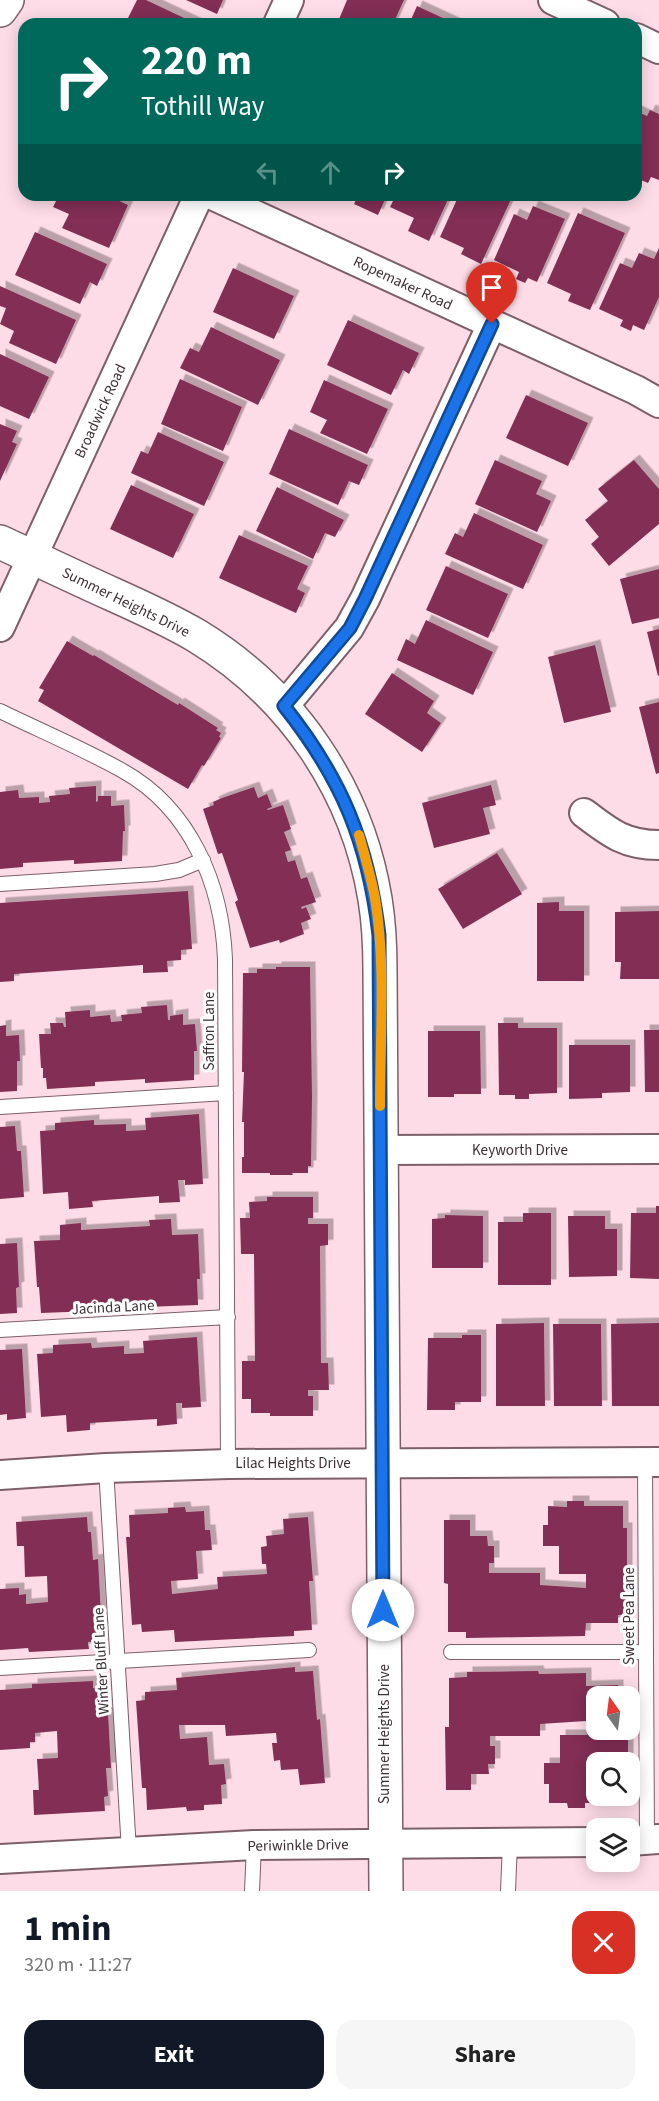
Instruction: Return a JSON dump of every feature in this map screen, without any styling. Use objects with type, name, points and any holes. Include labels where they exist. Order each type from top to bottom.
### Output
[{"type":"street","points":[[0,10],[7,0]]},
{"type":"street","points":[[281,18],[289,0]]},
{"type":"street","points":[[553,0],[592,18]]},
{"type":"street","points":[[642,41],[659,49]]},
{"type":"street","name":"Broadwick Road","points":[[0,627],[196,201]]},
{"type":"street","name":"Ropemaker Road","points":[[225,201],[636,390],[659,403]]},
{"type":"street","points":[[284,706],[350,628],[492,324]]},
{"type":"street","name":"Summer Heights Drive","points":[[0,542],[165,618],[198,636],[257,680],[284,706],[307,734],[331,772],[357,830],[368,864],[379,935],[386,1891]]},
{"type":"street","points":[[584,813],[619,838],[631,842],[659,845]]},
{"type":"street","name":"Keyworth Drive","points":[[380,1150],[659,1149]]},
{"type":"street","name":"Lilac Heights Drive","points":[[0,1475],[106,1468],[228,1464],[652,1462]]},
{"type":"street","name":"Periwinkle Drive","points":[[0,1859],[254,1845],[586,1842]]},
{"type":"lane","name":"Saffron Lane","points":[[0,711],[125,772],[149,790],[170,810],[189,834],[216,892],[224,934],[228,1464]]},
{"type":"lane","points":[[0,884],[155,874],[179,870],[203,860]]},
{"type":"lane","points":[[0,1107],[226,1094]]},
{"type":"lane","name":"Jacinda Lane","points":[[0,1330],[228,1317]]},
{"type":"lane","name":"Sweet Pea Lane","points":[[645,1840],[646,1652],[652,1462]]},
{"type":"lane","name":"Winter Bluff Lane","points":[[106,1468],[129,1851]]},
{"type":"lane","points":[[0,1668],[309,1650]]},
{"type":"lane","points":[[451,1652],[646,1652]]},
{"type":"lane","points":[[508,1891],[510,1843]]},
{"type":"lane","points":[[252,1891],[254,1845]]},
{"type":"building","points":[[137,0],[146,0],[184,18],[128,18]]},
{"type":"building","points":[[186,0],[223,0],[217,14]]},
{"type":"building","points":[[347,0],[404,0],[396,18],[340,18]]},
{"type":"building","points":[[417,6],[443,18],[412,18]]},
{"type":"building","points":[[650,110],[659,114],[659,180],[651,177],[648,183],[642,180],[642,114],[647,116]]},
{"type":"building","points":[[56,201],[120,201],[128,205],[109,248],[62,228],[69,214],[53,207]]},
{"type":"building","points":[[356,201],[384,201],[378,215],[354,204]]},
{"type":"building","points":[[393,201],[447,201],[429,241],[408,231],[414,218],[390,207]]},
{"type":"building","points":[[456,201],[510,201],[481,264],[461,254],[464,248],[440,237]]},
{"type":"building","points":[[533,206],[565,219],[537,282],[528,278],[525,283],[516,279],[519,272],[494,260],[514,214],[527,220]]},
{"type":"building","points":[[578,213],[625,233],[590,310],[568,301],[571,294],[547,283]]},
{"type":"building","points":[[35,232],[107,264],[97,286],[90,282],[80,304],[15,275]]},
{"type":"building","points":[[659,248],[659,297],[644,330],[633,325],[631,331],[620,326],[623,320],[599,309],[620,263],[632,268],[639,253],[654,259]]},
{"type":"building","points":[[233,268],[294,296],[274,339],[213,312]]},
{"type":"building","points":[[0,286],[76,320],[56,364],[9,343],[14,331],[0,324],[6,308],[0,306]]},
{"type":"building","points":[[348,320],[419,353],[409,374],[403,370],[391,395],[327,365]]},
{"type":"building","points":[[211,327],[280,360],[258,405],[180,368],[190,348],[199,352]]},
{"type":"building","points":[[0,354],[49,377],[29,419],[0,406]]},
{"type":"building","points":[[180,379],[242,407],[223,451],[161,424]]},
{"type":"building","points":[[324,380],[388,409],[367,454],[320,433],[327,420],[310,412]]},
{"type":"building","points":[[526,395],[588,423],[568,466],[506,438]]},
{"type":"building","points":[[0,424],[17,431],[12,442],[17,444],[0,481]]},
{"type":"building","points":[[289,429],[368,465],[359,485],[349,481],[338,505],[269,474]]},
{"type":"building","points":[[158,432],[224,462],[204,506],[131,473],[141,451],[148,454]]},
{"type":"building","points":[[495,460],[542,481],[536,494],[551,501],[537,532],[475,504]]},
{"type":"building","points":[[634,460],[659,489],[659,524],[609,566],[591,544],[599,537],[585,520],[608,501],[598,489]]},
{"type":"building","points":[[131,485],[194,514],[173,558],[110,529]]},
{"type":"building","points":[[277,487],[344,520],[335,537],[325,533],[313,559],[256,531]]},
{"type":"building","points":[[474,513],[543,545],[523,589],[445,554],[455,533],[463,537]]},
{"type":"building","points":[[239,535],[308,566],[297,589],[305,593],[296,613],[219,578]]},
{"type":"building","points":[[446,566],[508,594],[488,638],[426,610]]},
{"type":"building","points":[[659,569],[659,618],[632,624],[620,579]]},
{"type":"building","points":[[426,620],[493,652],[473,695],[397,660],[406,639],[415,644]]},
{"type":"building","points":[[659,629],[659,675],[658,676],[647,632]]},
{"type":"building","points":[[67,641],[178,705],[179,703],[218,728],[216,730],[221,733],[219,737],[221,738],[188,789],[38,701],[44,690],[39,688]]},
{"type":"building","points":[[595,645],[611,712],[564,723],[548,657]]},
{"type":"building","points":[[392,673],[434,701],[427,713],[441,723],[422,752],[365,714]]},
{"type":"building","points":[[659,702],[659,773],[656,774],[639,707]]},
{"type":"building","points":[[491,785],[496,805],[483,808],[490,834],[434,848],[422,803]]},
{"type":"building","points":[[96,786],[96,802],[98,796],[111,796],[111,806],[124,805],[125,831],[123,831],[122,861],[74,864],[74,860],[23,863],[23,867],[0,869],[0,792],[18,790],[19,798],[39,797],[39,803],[50,802],[49,796],[70,794],[69,788]]},
{"type":"building","points":[[254,787],[258,798],[267,794],[272,807],[268,810],[283,805],[291,829],[284,832],[291,850],[285,852],[288,862],[295,860],[301,879],[307,877],[316,902],[301,907],[302,909],[306,907],[311,919],[301,923],[304,934],[280,943],[279,940],[250,948],[235,902],[238,900],[222,853],[218,854],[203,809],[214,805],[213,802],[222,798]]},
{"type":"building","points":[[497,853],[522,894],[463,929],[438,889]]},
{"type":"building","points":[[188,891],[192,949],[181,950],[181,960],[167,961],[168,972],[143,973],[143,965],[14,974],[14,981],[0,982],[0,903]]},
{"type":"building","points":[[559,902],[559,911],[584,911],[584,981],[537,981],[537,903]]},
{"type":"building","points":[[659,911],[659,979],[620,979],[621,962],[615,962],[615,912]]},
{"type":"building","points":[[276,967],[310,967],[311,1166],[308,1166],[308,1173],[292,1173],[293,1175],[242,1173],[242,1157],[244,1157],[244,1122],[242,1122],[243,973],[257,973],[257,969],[276,969]]},
{"type":"building","points":[[167,1005],[168,1020],[170,1016],[183,1014],[183,1025],[195,1024],[197,1051],[194,1051],[194,1080],[145,1083],[145,1079],[95,1082],[95,1086],[47,1089],[46,1078],[43,1078],[43,1068],[41,1068],[39,1034],[51,1034],[50,1023],[63,1023],[66,1027],[65,1012],[90,1010],[90,1017],[110,1015],[111,1022],[122,1021],[121,1015],[142,1013],[141,1007]]},
{"type":"building","points":[[498,1023],[518,1023],[518,1028],[557,1028],[557,1093],[529,1094],[529,1099],[515,1099],[515,1095],[499,1095]]},
{"type":"building","points":[[6,1025],[6,1036],[19,1035],[20,1061],[17,1061],[17,1091],[0,1092],[0,1026]]},
{"type":"building","points":[[644,1030],[659,1030],[659,1092],[645,1092]]},
{"type":"building","points":[[428,1031],[480,1031],[481,1094],[428,1097]]},
{"type":"building","points":[[569,1045],[630,1045],[630,1092],[602,1093],[602,1098],[569,1099]]},
{"type":"building","points":[[199,1114],[203,1184],[185,1185],[185,1180],[178,1180],[180,1202],[159,1203],[159,1196],[92,1201],[93,1207],[69,1209],[68,1192],[43,1194],[40,1131],[55,1130],[55,1123],[94,1120],[94,1125],[126,1124],[126,1131],[146,1130],[145,1118]]},
{"type":"building","points":[[15,1126],[17,1151],[21,1151],[24,1197],[0,1199],[0,1127]]},
{"type":"building","points":[[267,1197],[313,1197],[313,1218],[308,1218],[308,1224],[328,1224],[328,1245],[320,1246],[321,1363],[328,1363],[329,1390],[308,1390],[308,1396],[313,1396],[313,1416],[270,1416],[270,1413],[251,1413],[251,1399],[242,1399],[242,1361],[255,1361],[254,1254],[241,1254],[240,1218],[250,1218],[249,1202],[267,1201]]},
{"type":"building","points":[[656,1206],[659,1206],[659,1279],[630,1278],[631,1213],[656,1213]]},
{"type":"building","points":[[523,1213],[551,1213],[551,1285],[498,1285],[498,1222],[523,1222]]},
{"type":"building","points":[[445,1215],[483,1216],[483,1268],[432,1268],[432,1219],[445,1218]]},
{"type":"building","points":[[568,1216],[605,1216],[605,1229],[617,1229],[617,1276],[569,1277]]},
{"type":"building","points":[[171,1219],[172,1235],[198,1234],[200,1279],[197,1279],[198,1305],[146,1307],[146,1302],[93,1304],[94,1311],[41,1313],[34,1241],[60,1240],[60,1225],[81,1223],[81,1230],[150,1226],[149,1220]]},
{"type":"building","points":[[17,1243],[19,1287],[16,1288],[17,1313],[0,1314],[0,1244]]},
{"type":"building","points":[[544,1323],[545,1406],[496,1406],[496,1324]]},
{"type":"building","points":[[659,1323],[659,1406],[612,1406],[611,1324]]},
{"type":"building","points":[[553,1324],[601,1324],[602,1406],[554,1406]]},
{"type":"building","points":[[462,1335],[481,1335],[481,1402],[455,1402],[455,1410],[427,1410],[428,1338],[462,1338]]},
{"type":"building","points":[[197,1337],[201,1407],[182,1408],[182,1403],[176,1403],[177,1424],[157,1426],[157,1419],[90,1423],[90,1430],[67,1432],[66,1415],[41,1417],[37,1354],[53,1353],[53,1345],[91,1343],[92,1348],[124,1346],[124,1354],[144,1353],[143,1341]]},
{"type":"building","points":[[22,1349],[26,1418],[7,1420],[7,1414],[0,1415],[0,1350]]},
{"type":"building","points":[[567,1501],[584,1501],[584,1506],[623,1506],[623,1528],[627,1528],[627,1615],[618,1615],[618,1623],[586,1623],[585,1636],[466,1638],[466,1632],[448,1632],[448,1584],[444,1583],[444,1520],[470,1520],[470,1536],[487,1536],[488,1546],[494,1546],[494,1563],[489,1563],[489,1573],[540,1573],[540,1585],[586,1588],[586,1574],[559,1574],[559,1546],[543,1546],[543,1525],[548,1525],[548,1506],[567,1507]]},
{"type":"building","points":[[185,1507],[186,1512],[204,1511],[205,1530],[210,1530],[212,1550],[196,1551],[198,1579],[171,1581],[172,1594],[218,1589],[217,1577],[267,1574],[266,1564],[262,1564],[261,1547],[267,1546],[266,1536],[284,1534],[283,1519],[308,1517],[313,1581],[309,1581],[312,1630],[294,1631],[294,1636],[175,1642],[174,1630],[142,1632],[141,1624],[132,1625],[126,1537],[130,1537],[129,1515],[168,1513],[168,1508]]},
{"type":"building","points":[[87,1517],[88,1532],[91,1532],[93,1560],[98,1559],[101,1615],[96,1615],[97,1641],[88,1642],[89,1649],[29,1652],[28,1648],[0,1650],[0,1589],[19,1588],[19,1595],[26,1594],[26,1604],[48,1602],[47,1576],[25,1577],[24,1546],[17,1546],[16,1522]]},
{"type":"building","points":[[295,1667],[295,1672],[313,1671],[317,1720],[320,1719],[325,1783],[300,1785],[298,1769],[281,1770],[280,1760],[274,1761],[272,1743],[277,1743],[276,1733],[226,1736],[225,1725],[179,1725],[180,1739],[207,1737],[209,1765],[224,1764],[226,1784],[221,1785],[222,1804],[204,1805],[204,1810],[187,1811],[186,1807],[147,1810],[146,1788],[142,1788],[136,1701],[145,1700],[145,1692],[177,1690],[176,1678]]},
{"type":"building","points":[[467,1672],[586,1673],[586,1721],[540,1724],[540,1736],[490,1736],[490,1746],[495,1746],[495,1764],[488,1764],[489,1774],[471,1774],[471,1790],[446,1790],[445,1727],[449,1727],[449,1678],[467,1677]]},
{"type":"building","points":[[93,1681],[93,1688],[101,1687],[103,1713],[108,1713],[111,1768],[106,1768],[108,1796],[104,1797],[105,1811],[34,1815],[33,1790],[39,1790],[37,1759],[58,1758],[57,1731],[35,1733],[35,1742],[30,1742],[30,1748],[0,1750],[0,1690],[32,1688],[32,1684]]},
{"type":"building","points":[[560,1735],[586,1735],[586,1740],[628,1740],[628,1752],[586,1752],[585,1808],[568,1808],[567,1803],[549,1803],[549,1784],[544,1784],[544,1763],[560,1763]]},
{"type":"slow traffic","points":[[359,835],[375,899],[379,935],[380,1106]]},
{"type":"route","points":[[383,1610],[379,935],[368,864],[343,796],[307,734],[284,706],[350,628],[492,324]]}]
